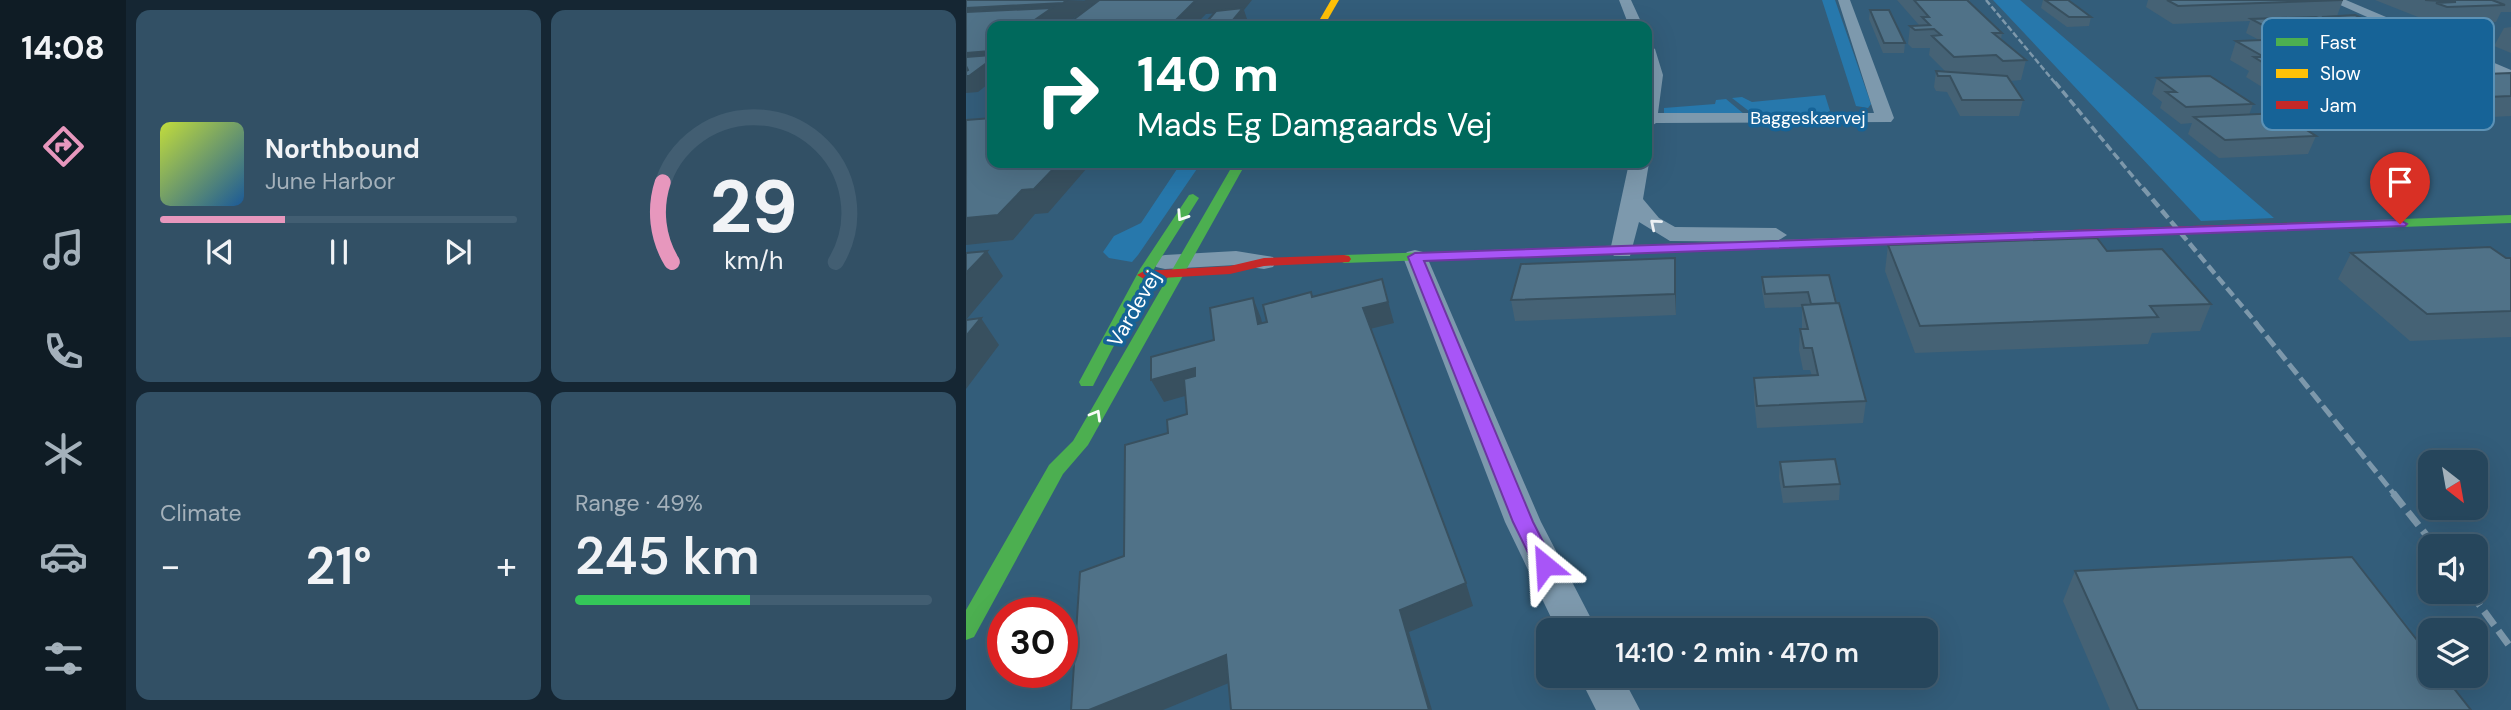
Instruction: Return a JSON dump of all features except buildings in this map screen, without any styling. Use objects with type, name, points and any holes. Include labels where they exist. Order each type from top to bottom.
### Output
[{"type":"street","points":[[1306,21],[1317,0]]},
{"type":"street","points":[[1323,21],[1335,0]]},
{"type":"street","points":[[1625,0],[1634,21]]},
{"type":"street","name":"Baggeskærvej","points":[[1652,121],[1885,118],[1843,0]]},
{"type":"street","points":[[2335,0],[2377,18]]},
{"type":"street","name":"Baggeskærvej","points":[[1652,65],[1655,75],[1652,92]]},
{"type":"street","points":[[2494,69],[2511,76]]},
{"type":"street","name":"Vardevej","points":[[966,630],[1056,470],[1079,445],[1237,168]]},
{"type":"street","points":[[1622,251],[1638,168]]},
{"type":"street","name":"Vardevej","points":[[1079,397],[1148,269],[1202,184]]},
{"type":"street","points":[[1632,200],[1651,223],[1670,234],[1680,236],[1866,233],[1915,241]]},
{"type":"street","points":[[1148,269],[1182,267],[1236,258],[1264,262],[2511,219]]},
{"type":"street","points":[[1415,257],[1523,522],[1571,618]]},
{"type":"street","points":[[1053,446],[1056,470]]},
{"type":"street","points":[[1607,688],[1618,710]]},
{"type":"shaded area","points":[[1822,0],[1835,0],[1871,104],[1868,108],[1856,106]]},
{"type":"shaded area","points":[[1993,0],[2020,0],[2274,218],[2201,221]]},
{"type":"shaded area","points":[[1825,95],[1830,111],[1823,114],[1754,115],[1732,98],[1742,97],[1752,102]]},
{"type":"shaded area","points":[[1726,99],[1744,114],[1664,114],[1664,108],[1715,104],[1716,100]]},
{"type":"shaded area","points":[[1178,168],[1198,168],[1132,262],[1109,258],[1103,252],[1114,236],[1141,223]]},
{"type":"railway","points":[[1986,0],[2056,84]]},
{"type":"railway","points":[[2055,82],[2144,190]]},
{"type":"railway","points":[[2143,188],[2257,324]]},
{"type":"railway","points":[[2255,322],[2394,494]]},
{"type":"railway","points":[[2393,493],[2425,534]]},
{"type":"railway","points":[[2479,604],[2511,648]]},
{"type":"traffic: fast","points":[[966,630],[1056,470],[1079,445],[1237,168]]},
{"type":"traffic: fast","points":[[1087,382],[1147,269],[1193,198]]},
{"type":"traffic: fast","points":[[2374,224],[2511,219]]},
{"type":"traffic: fast","points":[[1344,259],[2072,234]]},
{"type":"traffic: slow","points":[[1323,21],[1335,0]]},
{"type":"traffic: jam","points":[[2072,234],[2374,224]]},
{"type":"traffic: jam","points":[[1144,275],[1230,270],[1264,262],[1344,259]]},
{"type":"route","points":[[1545,565],[1523,522],[1415,257],[2400,224]]}]
